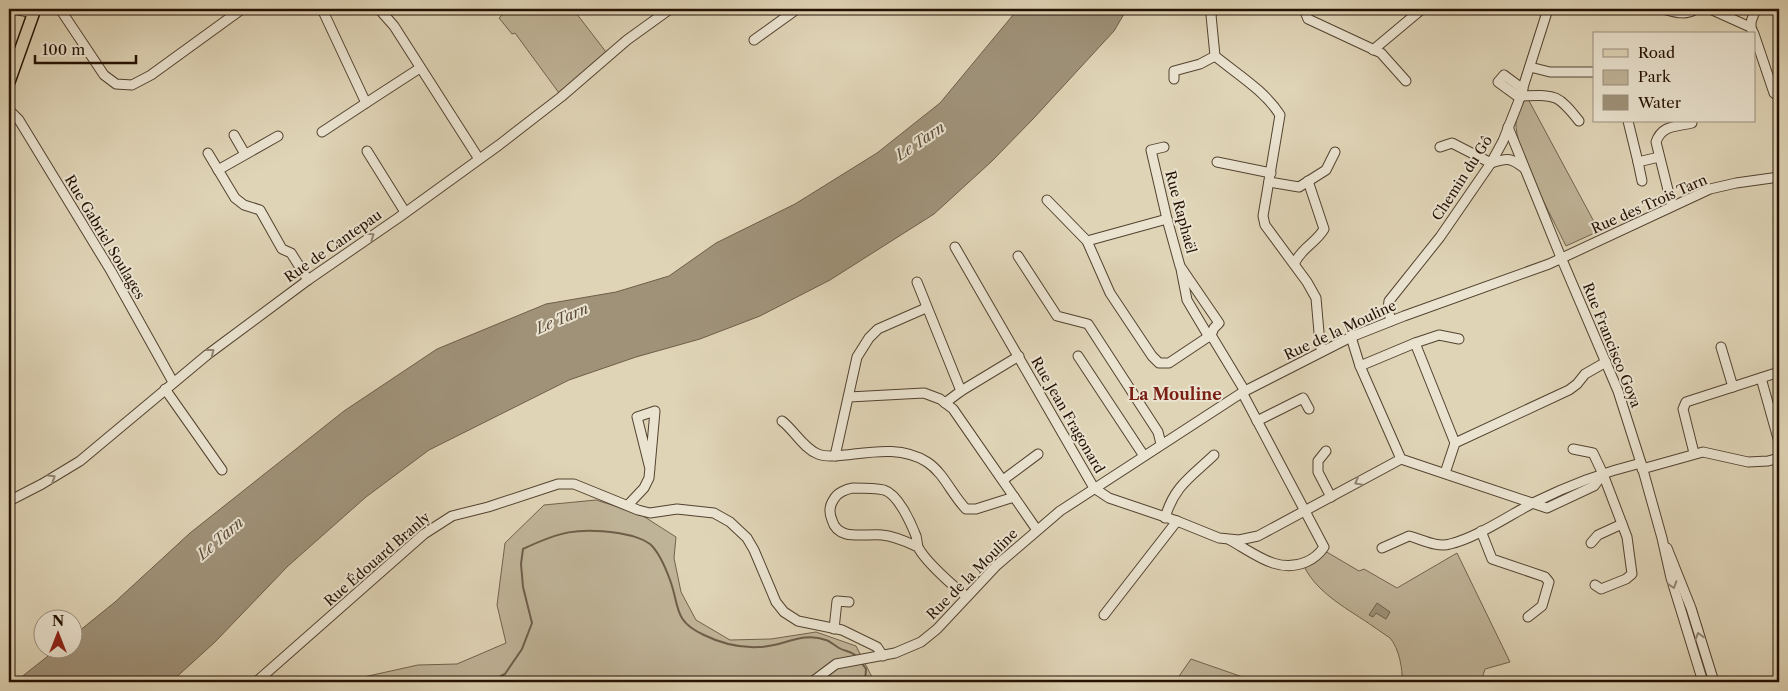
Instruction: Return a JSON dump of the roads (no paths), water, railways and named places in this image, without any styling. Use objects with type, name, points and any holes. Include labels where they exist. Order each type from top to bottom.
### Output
[{"type":"main road","points":[[9,82],[34,11]]},
{"type":"street","points":[[13,9],[34,11]]},
{"type":"street","points":[[60,9],[104,75],[116,84],[132,86],[151,75],[242,9]]},
{"type":"street","points":[[322,9],[366,103]]},
{"type":"street","points":[[379,9],[394,26],[479,159]]},
{"type":"street","name":"Rue de Cantepau","points":[[9,501],[80,461],[115,433],[164,389],[245,325],[479,159],[561,97],[627,40],[670,9]]},
{"type":"street","points":[[754,40],[797,9]]},
{"type":"street","points":[[1214,9],[1211,15],[1215,56],[1268,100],[1280,115],[1263,216],[1265,225],[1307,282],[1316,298],[1322,352]]},
{"type":"street","points":[[1304,9],[1308,19],[1381,53],[1406,81]]},
{"type":"street","points":[[1373,50],[1422,9]]},
{"type":"street","name":"Chemin du Gô","points":[[1391,321],[1388,309],[1389,301],[1440,237],[1491,164],[1503,140],[1521,94],[1548,9]]},
{"type":"street","points":[[1663,9],[1682,14],[1696,9]]},
{"type":"street","points":[[1710,9],[1753,32],[1756,9]]},
{"type":"street","points":[[1756,41],[1774,93],[1779,96]]},
{"type":"street","points":[[1174,79],[1174,72],[1200,64],[1215,56]]},
{"type":"street","points":[[1530,67],[1550,72],[1593,72]]},
{"type":"street","points":[[322,132],[420,68]]},
{"type":"street","points":[[1521,94],[1548,95],[1558,98],[1566,104],[1579,121]]},
{"type":"street","name":"Rue Gabriel Soulages","points":[[9,110],[18,120],[111,271],[173,382]]},
{"type":"street","points":[[1628,122],[1642,181]]},
{"type":"street","points":[[1672,206],[1656,142],[1659,134],[1665,129],[1692,123]]},
{"type":"street","name":"Rue Francisco Goya","points":[[1508,127],[1618,391],[1642,466],[1671,578],[1704,682]]},
{"type":"street","points":[[234,135],[245,154]]},
{"type":"street","points":[[218,170],[278,136]]},
{"type":"street","points":[[1503,140],[1507,152],[1513,160],[1524,168]]},
{"type":"street","points":[[1440,147],[1452,143],[1491,164],[1504,159],[1513,160]]},
{"type":"street","name":"Rue Raphaël","points":[[1164,147],[1151,150],[1167,219],[1180,266],[1219,323],[1210,336]]},
{"type":"street","points":[[367,151],[405,212]]},
{"type":"street","points":[[1217,162],[1299,187],[1326,170],[1335,152]]},
{"type":"street","points":[[208,153],[235,198],[244,206],[260,210],[282,249],[291,254],[308,280]]},
{"type":"street","points":[[1638,162],[1659,157]]},
{"type":"street","name":"Rue des Trois Tarn","points":[[1562,259],[1710,189],[1779,177]]},
{"type":"street","points":[[1294,264],[1307,245],[1321,235],[1324,229],[1308,182]]},
{"type":"street","points":[[1047,200],[1087,240],[1110,293],[1152,356],[1159,363],[1169,363],[1210,336]]},
{"type":"street","points":[[1087,240],[1167,219]]},
{"type":"street","name":"Rue Jean Fragonard","points":[[955,247],[1094,488]]},
{"type":"street","points":[[1018,256],[1057,316],[1088,324],[1158,432],[1161,444]]},
{"type":"street","name":"Rue de la Mouline","points":[[812,682],[836,664],[895,653],[917,644],[937,629],[997,565],[1060,511],[1243,392],[1351,337],[1562,259]]},
{"type":"street","points":[[1180,266],[1187,300],[1242,386],[1244,396],[1324,546],[1322,551],[1311,560],[1297,566],[1288,567],[1261,558],[1228,539]]},
{"type":"street","points":[[917,282],[961,391]]},
{"type":"street","points":[[835,456],[857,357],[878,329],[926,308]]},
{"type":"street","points":[[1360,366],[1439,335],[1459,339]]},
{"type":"street","points":[[1351,337],[1360,366],[1401,459]]},
{"type":"street","points":[[1415,343],[1455,443],[1445,473]]},
{"type":"street","points":[[1721,347],[1733,387]]},
{"type":"street","name":"Rue Jean Fragonard","points":[[945,403],[961,391],[1019,356]]},
{"type":"street","points":[[1078,356],[1144,456]]},
{"type":"street","points":[[1455,443],[1569,390],[1585,374],[1606,362]]},
{"type":"street","points":[[1694,453],[1683,409],[1686,402],[1779,372]]},
{"type":"street","points":[[1761,378],[1779,442]]},
{"type":"street","points":[[164,389],[222,470]]},
{"type":"street","points":[[849,397],[924,394],[940,399],[953,409],[1037,530]]},
{"type":"street","points":[[1257,421],[1303,398],[1309,409]]},
{"type":"street","points":[[628,505],[644,488],[649,478],[650,469],[653,431],[655,412],[637,417],[650,469]]},
{"type":"street","points":[[782,421],[818,455],[835,456],[878,451],[898,452],[927,462],[966,509],[976,509],[1014,496]]},
{"type":"street","points":[[1572,449],[1593,453],[1627,537],[1632,574],[1626,579],[1601,589],[1595,585]]},
{"type":"street","points":[[1326,451],[1318,461],[1318,472],[1331,497]]},
{"type":"street","points":[[1382,548],[1409,536],[1440,545],[1450,544],[1481,531],[1534,503],[1603,474],[1694,453],[1716,454],[1748,462],[1768,462],[1779,458]]},
{"type":"street","points":[[1003,480],[1038,454]]},
{"type":"street","points":[[1165,518],[1168,505],[1176,490],[1214,455]]},
{"type":"street","points":[[1094,488],[1109,498],[1177,521],[1219,538],[1239,540],[1258,536],[1401,459],[1534,503]]},
{"type":"street","name":"Rue Édouard Branly","points":[[256,682],[424,534],[452,516],[488,507],[558,484],[574,484],[650,513],[677,509],[714,513],[730,522],[747,538],[776,602],[784,612],[798,621],[834,629],[871,644],[877,647],[882,656]]},
{"type":"street","points":[[918,547],[916,535],[901,505],[894,496],[885,490],[853,488],[834,497],[829,511],[832,524],[841,532],[852,535],[882,534],[918,547],[932,564],[966,596]]},
{"type":"street","points":[[1104,615],[1177,521]]},
{"type":"street","points":[[1592,543],[1598,534],[1622,524]]},
{"type":"street","points":[[1481,531],[1492,559],[1545,577],[1549,582],[1542,606],[1528,617]]},
{"type":"street","name":"Rue Francisco Goya","points":[[1662,538],[1677,569],[1714,682]]},
{"type":"street","points":[[834,629],[837,601],[849,602]]},
{"type":"water","name":"Le Tarn","points":[[1018,9],[1127,9],[1114,31],[1033,119],[991,162],[934,214],[830,280],[760,316],[700,339],[636,357],[569,380],[429,450],[366,497],[288,566],[215,642],[171,682],[15,682],[46,658],[82,658],[82,629],[115,602],[190,533],[344,411],[437,349],[546,304],[616,292],[669,276],[716,243],[795,204],[877,153],[940,103]]},
{"type":"water","points":[[1377,603],[1390,612],[1386,619],[1376,613],[1373,617],[1369,615]]},
{"type":"waterway","points":[[489,682],[505,674],[522,649],[532,623],[523,587],[521,564],[523,549],[547,538],[579,531],[604,531],[622,534],[638,538],[650,544],[659,556],[666,571],[682,619],[694,630],[711,638],[744,647],[776,645],[808,637],[817,638],[829,641],[858,658]]},
{"type":"waterway","points":[[861,662],[866,669],[865,682]]},
{"type":"district","name":"La Mouline","points":[[1175,394]]}]
